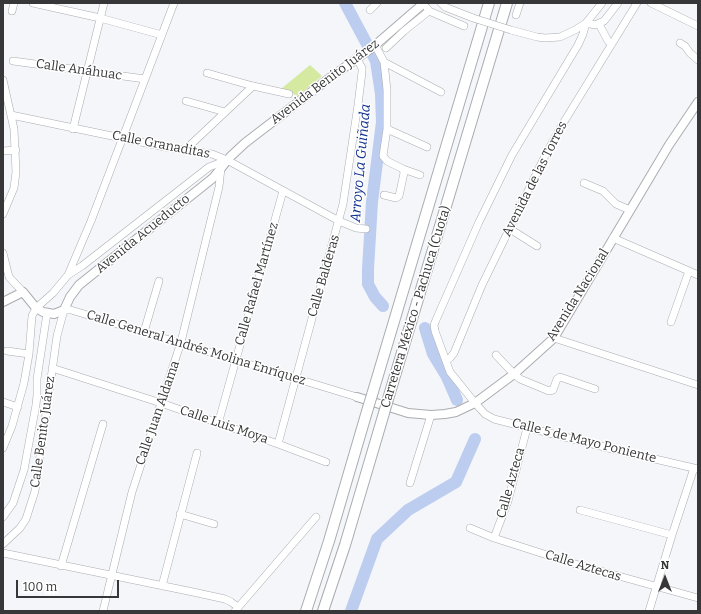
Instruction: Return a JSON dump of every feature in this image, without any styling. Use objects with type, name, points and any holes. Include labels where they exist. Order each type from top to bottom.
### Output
[{"type":"highway","name":"Carretera México - Pachuca (Cuota)","points":[[306,611],[329,541],[490,3]]},
{"type":"highway","name":"Carretera México - Pachuca (Cuota)","points":[[323,611],[345,545],[507,3]]},
{"type":"main road","name":"Avenida Benito Juárez","points":[[227,160],[261,130],[374,46],[423,3]]},
{"type":"main road","name":"Avenida Nacional","points":[[357,397],[408,413],[431,415],[456,412],[475,403],[514,374],[554,338],[669,145],[698,102]]},
{"type":"main road","name":"Avenida Acueducto","points":[[64,310],[78,285],[213,178],[227,160]]},
{"type":"main road","points":[[3,302],[23,292],[36,308],[47,313]]},
{"type":"main road","name":"Calle General Andrés Molina Enríquez","points":[[47,313],[54,314],[64,310]]},
{"type":"street","points":[[12,11],[14,3]]},
{"type":"street","points":[[33,3],[100,18],[162,35]]},
{"type":"street","points":[[73,129],[104,3]]},
{"type":"street","points":[[68,275],[91,221],[174,3]]},
{"type":"street","points":[[370,10],[377,3]]},
{"type":"street","points":[[423,3],[429,11],[464,26]]},
{"type":"street","points":[[441,3],[445,7],[473,18],[511,30],[538,37],[553,38],[567,34],[586,23],[602,3]]},
{"type":"street","points":[[516,15],[520,3]]},
{"type":"street","points":[[586,23],[599,24],[608,18],[618,3]]},
{"type":"street","name":"Avenida de las Torres","points":[[446,360],[454,353],[482,285],[553,140],[637,3]]},
{"type":"street","points":[[651,3],[698,26]]},
{"type":"street","points":[[386,48],[429,11]]},
{"type":"street","points":[[475,403],[450,372],[434,326],[479,222],[512,155],[578,44],[586,23]]},
{"type":"street","points":[[599,24],[611,44]]},
{"type":"street","points":[[680,43],[685,46],[698,60]]},
{"type":"street","points":[[374,46],[384,62],[388,103],[387,129],[383,153],[384,159],[403,169],[420,175]]},
{"type":"street","name":"Calle Balderas","points":[[278,444],[339,221],[358,105],[362,68],[360,57]]},
{"type":"street","name":"Calle Anáhuac","points":[[13,61],[145,79]]},
{"type":"street","points":[[384,62],[441,92]]},
{"type":"street","points":[[207,73],[289,94]]},
{"type":"street","points":[[3,80],[6,100],[11,115],[16,150],[14,188],[3,214]]},
{"type":"street","points":[[185,150],[253,86]]},
{"type":"street","points":[[186,100],[225,112]]},
{"type":"street","name":"Calle Granaditas","points":[[11,115],[165,147],[204,152],[227,160],[339,221],[356,228],[366,229]]},
{"type":"street","points":[[387,129],[427,147]]},
{"type":"street","points":[[3,151],[16,150]]},
{"type":"street","points":[[3,448],[12,426],[24,383],[29,354],[32,316],[36,308],[68,275],[82,266],[210,167],[227,160]]},
{"type":"street","name":"Calle Juan Aldama","points":[[103,611],[132,492],[181,342],[219,186],[221,168]]},
{"type":"street","points":[[384,195],[398,197],[404,173],[403,169]]},
{"type":"street","points":[[584,182],[603,191],[616,204],[630,210]]},
{"type":"street","name":"Calle Rafael Martínez","points":[[218,424],[284,191]]},
{"type":"street","points":[[510,229],[537,246]]},
{"type":"street","points":[[613,238],[698,275]]},
{"type":"street","points":[[3,253],[5,267],[10,279],[23,292]]},
{"type":"street","points":[[671,322],[689,271]]},
{"type":"street","points":[[144,332],[158,281]]},
{"type":"street","name":"Calle General Andrés Molina Enríquez","points":[[64,310],[72,310],[181,342],[357,397]]},
{"type":"street","name":"Calle Benito Juárez","points":[[3,544],[20,528],[28,514],[35,491],[58,328],[64,310]]},
{"type":"street","points":[[3,517],[13,503],[24,470],[36,405],[37,379],[47,313]]},
{"type":"street","points":[[554,338],[698,385]]},
{"type":"street","points":[[7,351],[29,354]]},
{"type":"street","points":[[496,355],[514,374],[520,378],[549,390],[553,390],[557,379],[560,377],[595,389]]},
{"type":"street","name":"Calle Luis Moya","points":[[52,368],[161,403],[326,462]]},
{"type":"street","points":[[3,402],[18,407]]},
{"type":"street","name":"Calle 5 de Mayo Poniente","points":[[475,403],[485,414],[494,419],[696,468]]},
{"type":"street","points":[[410,483],[431,415]]},
{"type":"street","points":[[61,566],[103,424]]},
{"type":"street","name":"Calle Azteca","points":[[494,538],[508,501],[527,428]]},
{"type":"street","points":[[162,586],[197,453]]},
{"type":"street","points":[[649,611],[672,535],[696,468]]},
{"type":"street","points":[[580,510],[672,535]]},
{"type":"street","points":[[180,514],[214,524]]},
{"type":"street","points":[[3,553],[225,599],[231,602],[236,609],[316,517]]},
{"type":"street","name":"Calle Aztecas","points":[[470,528],[494,538],[572,563],[698,598]]},
{"type":"green space","points":[[310,65],[322,76],[298,96],[281,89]]},
{"type":"waterway","name":"Arroyo La Guiñada","points":[[345,3],[376,61],[381,94],[382,122],[372,202],[368,284],[375,297],[383,306]]},
{"type":"waterway","points":[[425,328],[433,354],[447,377],[457,400]]},
{"type":"waterway","points":[[351,611],[377,539],[408,510],[456,482],[475,439]]}]
